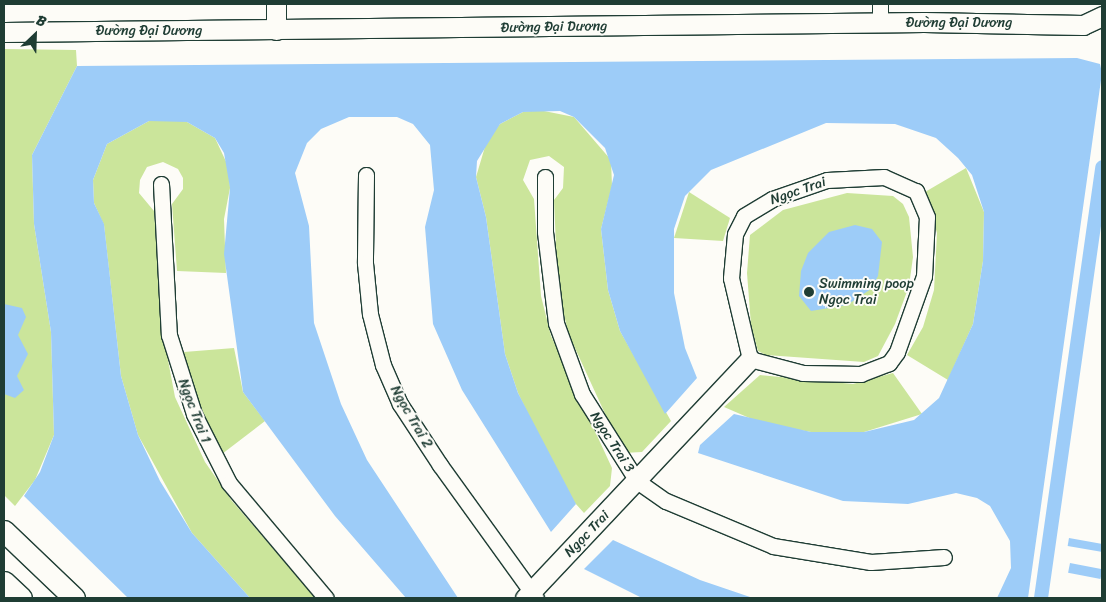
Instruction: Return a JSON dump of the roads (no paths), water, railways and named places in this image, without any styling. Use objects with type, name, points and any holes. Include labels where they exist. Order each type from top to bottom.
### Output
[{"type":"main road","points":[[4,531],[74,598]]},
{"type":"main road","points":[[4,582],[21,598]]},
{"type":"street","points":[[276,4],[276,30]]},
{"type":"street","points":[[880,4],[880,24]]},
{"type":"street","name":"Đường Đại Dương","points":[[4,32],[880,24],[1083,25],[1102,16]]},
{"type":"street","name":"Ngọc Trai 2","points":[[366,175],[365,263],[370,314],[383,365],[400,404],[530,597]]},
{"type":"street","name":"Ngọc Trai 3","points":[[545,177],[545,232],[556,323],[582,394],[637,481],[666,501],[773,546],[871,562],[944,557]]},
{"type":"street","name":"Ngọc Trai","points":[[884,177],[916,191],[927,218],[924,273],[907,334],[889,363],[861,374],[823,375],[750,360],[731,278],[735,234],[744,216],[772,199],[827,180],[884,177]]},
{"type":"street","name":"Ngọc Trai 1","points":[[161,184],[169,335],[194,414],[229,483],[326,598]]},
{"type":"street","name":"Ngọc Trai","points":[[530,597],[750,360]]},
{"type":"water","points":[[1077,58],[1100,64],[1102,73],[1028,598],[997,598],[1011,568],[1010,541],[990,506],[977,498],[956,493],[908,504],[843,501],[698,453],[700,445],[734,414],[811,432],[864,432],[914,420],[939,398],[973,324],[983,261],[984,212],[972,175],[958,158],[936,138],[895,124],[826,123],[711,170],[685,196],[674,229],[674,293],[685,348],[697,378],[665,414],[620,331],[608,290],[601,229],[614,175],[605,148],[574,117],[560,111],[523,112],[500,124],[477,161],[476,177],[486,217],[505,354],[518,393],[576,504],[551,532],[462,390],[433,324],[425,227],[434,190],[430,145],[413,124],[397,117],[349,117],[321,129],[307,143],[295,173],[309,226],[314,323],[341,404],[367,460],[458,598],[406,598],[335,516],[243,392],[224,254],[230,188],[224,153],[215,138],[187,122],[149,121],[107,144],[93,180],[94,203],[104,224],[121,376],[138,435],[160,481],[192,533],[250,598],[128,598],[24,496],[40,472],[54,435],[51,332],[34,224],[32,155],[77,66]]},
{"type":"water","points":[[855,225],[872,229],[882,242],[878,276],[871,289],[847,305],[811,311],[799,296],[801,271],[808,253],[829,232]]},
{"type":"water","points":[[4,304],[22,308],[26,317],[18,335],[28,354],[17,376],[24,390],[15,398],[4,394]]},
{"type":"water","points":[[1069,538],[1102,544],[1101,552],[1068,546]]},
{"type":"water","points":[[613,540],[700,580],[753,598],[642,598],[584,569]]},
{"type":"water","points":[[1070,563],[1102,569],[1100,579],[1068,573]]},
{"type":"waterway","points":[[1041,598],[1102,167]]},
{"type":"place","name":"Swimming poop Ngọc Trai","points":[[809,292]]}]
